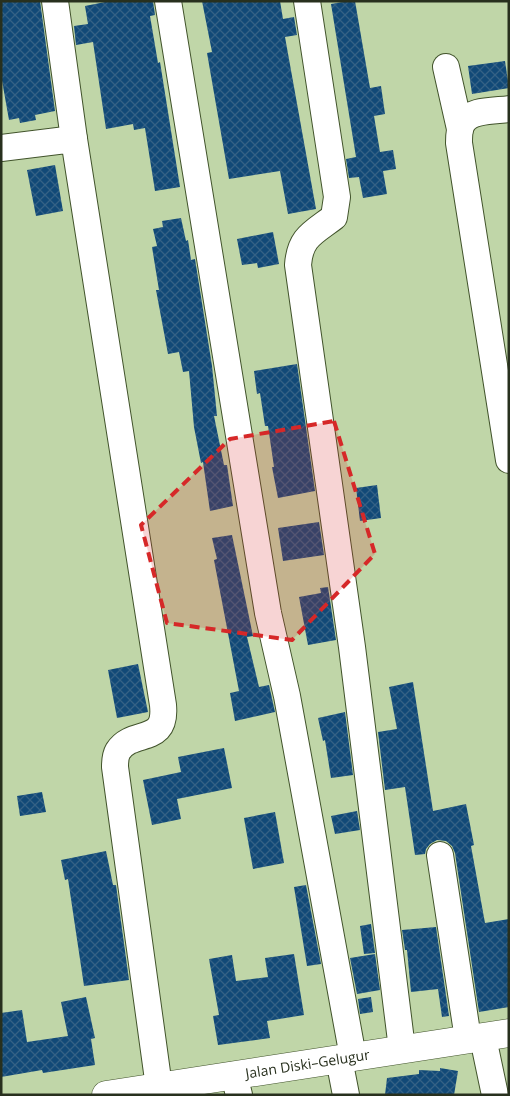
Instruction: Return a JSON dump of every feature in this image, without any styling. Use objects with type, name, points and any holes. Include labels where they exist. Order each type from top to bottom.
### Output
[{"type":"main road","name":"Jalan Diski–Gelugur","points":[[106,1095],[236,1085],[346,1058],[487,1037]]},
{"type":"street","points":[[56,1],[74,139],[164,705],[164,718],[160,728],[146,736],[125,743],[116,753],[114,767],[152,1090]]},
{"type":"street","points":[[168,1],[268,613],[288,696],[346,1058],[346,1095]]},
{"type":"street","points":[[307,1],[337,197],[334,217],[305,240],[299,252],[298,265],[352,647],[402,1049]]},
{"type":"street","points":[[446,67],[460,129]]},
{"type":"street","points":[[509,109],[473,114],[462,121],[459,143],[509,460]]},
{"type":"street","points":[[1,148],[74,139]]},
{"type":"street","points":[[440,855],[487,1037],[495,1095]]},
{"type":"highlighted area","points":[[334,421],[375,554],[292,640],[167,623],[141,525],[230,439]]},
{"type":"building","points":[[1,1],[40,1],[55,111],[35,115],[36,120],[20,123],[19,118],[9,120],[1,75]]},
{"type":"building","points":[[110,1],[153,1],[155,15],[150,16],[158,63],[160,62],[180,187],[155,191],[145,128],[134,130],[133,124],[106,129],[93,42],[76,45],[74,26],[88,24],[85,6]]},
{"type":"building","points":[[202,1],[280,1],[283,19],[294,17],[297,35],[285,37],[316,209],[288,214],[280,171],[229,179],[207,53],[212,52]]},
{"type":"building","points":[[355,1],[370,88],[381,86],[385,114],[374,116],[380,152],[393,150],[396,169],[383,171],[387,194],[363,198],[359,177],[349,178],[346,159],[356,157],[331,4]]},
{"type":"building","points":[[505,61],[509,88],[472,94],[468,66]]},
{"type":"building","points":[[55,165],[63,211],[36,216],[27,170]]},
{"type":"building","points":[[181,218],[186,241],[188,240],[191,260],[195,259],[212,366],[217,416],[214,416],[224,465],[227,465],[233,506],[210,511],[203,462],[201,463],[194,427],[189,371],[183,372],[179,352],[168,354],[156,290],[159,290],[152,247],[157,246],[153,229],[163,227],[162,221]]},
{"type":"building","points":[[273,232],[279,264],[258,268],[257,263],[242,265],[237,239]]},
{"type":"building","points":[[297,364],[315,491],[278,498],[272,467],[274,467],[268,426],[265,426],[260,393],[257,394],[254,371]]},
{"type":"building","points":[[377,485],[381,518],[360,521],[356,488]]},
{"type":"building","points":[[319,522],[324,555],[283,561],[278,528]]},
{"type":"building","points":[[232,535],[253,636],[247,637],[259,687],[269,685],[275,712],[235,721],[230,693],[239,691],[214,560],[217,559],[212,538]]},
{"type":"building","points":[[328,587],[336,640],[308,645],[299,597],[321,593],[320,588]]},
{"type":"building","points":[[138,664],[148,712],[117,718],[108,670]]},
{"type":"building","points":[[413,682],[433,811],[466,804],[474,845],[471,846],[485,923],[509,919],[509,1007],[479,1012],[455,853],[452,846],[446,841],[437,840],[430,844],[425,854],[415,855],[405,787],[385,790],[378,732],[397,729],[389,687]]},
{"type":"building","points":[[345,712],[353,775],[331,778],[325,740],[323,741],[318,718]]},
{"type":"building","points":[[224,748],[232,788],[177,799],[181,819],[152,825],[143,780],[181,772],[178,757]]},
{"type":"building","points":[[42,792],[46,812],[20,816],[17,796]]},
{"type":"building","points":[[357,811],[360,830],[335,834],[331,816]]},
{"type":"building","points":[[275,812],[284,863],[253,869],[244,818]]},
{"type":"building","points":[[106,851],[113,885],[116,885],[129,980],[84,986],[68,879],[65,880],[61,860]]},
{"type":"building","points":[[306,885],[321,964],[307,966],[294,887]]},
{"type":"building","points":[[371,924],[375,953],[364,954],[360,926]]},
{"type":"building","points":[[436,927],[449,1016],[442,1017],[438,989],[411,992],[407,950],[405,950],[402,930]]},
{"type":"building","points":[[294,954],[304,1015],[267,1021],[270,1038],[218,1045],[213,1016],[219,1015],[209,959],[232,955],[236,981],[268,977],[265,958]]},
{"type":"building","points":[[375,954],[380,990],[357,994],[350,958]]},
{"type":"building","points":[[86,997],[95,1038],[91,1039],[95,1065],[43,1073],[42,1070],[1,1077],[1,1013],[22,1010],[27,1042],[68,1036],[61,1002]]},
{"type":"building","points":[[371,997],[373,1012],[360,1014],[358,999]]},
{"type":"building","points":[[440,1068],[458,1071],[454,1095],[385,1095],[387,1078],[419,1074],[419,1070],[440,1071]]}]
